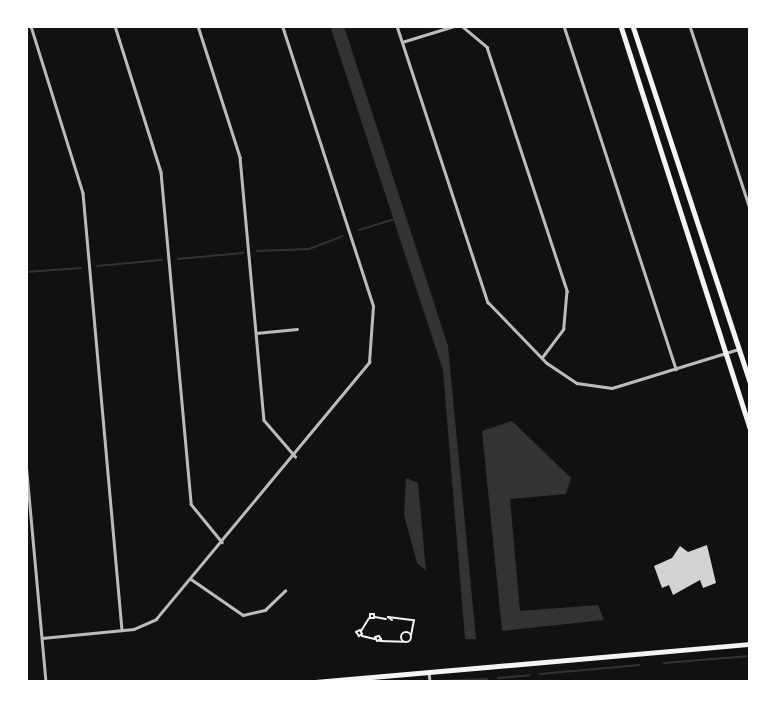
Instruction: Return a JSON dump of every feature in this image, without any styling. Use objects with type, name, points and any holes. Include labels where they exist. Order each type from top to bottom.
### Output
[{"type":"main road","points":[[621,26],[750,427]]},
{"type":"main road","points":[[633,26],[750,381]]},
{"type":"main road","points":[[315,682],[750,644]]},
{"type":"street","points":[[31,26],[83,193],[122,630]]},
{"type":"street","points":[[115,26],[161,172],[191,504],[222,542]]},
{"type":"street","points":[[198,26],[240,157],[265,424],[295,456]]},
{"type":"street","points":[[42,638],[122,630],[156,619],[365,371],[376,320],[282,26]]},
{"type":"street","points":[[397,26],[484,291],[542,358],[563,376],[602,388],[739,349]]},
{"type":"street","points":[[402,42],[454,26]]},
{"type":"street","points":[[462,26],[486,43],[567,291],[566,325],[542,358]]},
{"type":"street","points":[[564,26],[676,369]]},
{"type":"street","points":[[690,26],[750,208]]},
{"type":"street","points":[[256,332],[297,329]]},
{"type":"street","points":[[26,461],[46,682]]},
{"type":"street","points":[[26,561],[35,561]]},
{"type":"street","points":[[191,579],[243,615],[265,610],[285,592]]},
{"type":"street","points":[[429,672],[430,682]]},
{"type":"path","points":[[370,618],[414,620],[411,635],[404,642],[380,641],[356,634],[361,631],[370,618]]},
{"type":"path","points":[[361,631],[362,635]]},
{"type":"path","points":[[404,642],[402,634],[411,635]]},
{"type":"shaded area","points":[[330,26],[344,26],[448,346],[476,639],[465,639],[443,370]]},
{"type":"shaded area","points":[[512,421],[571,478],[566,494],[510,499],[520,611],[598,605],[604,620],[502,631],[482,431]]},
{"type":"shaded area","points":[[406,478],[418,483],[426,571],[417,563],[404,515]]},
{"type":"building","points":[[707,545],[716,583],[703,588],[700,580],[673,595],[669,585],[662,588],[654,566],[672,558],[680,546],[688,552]]},
{"type":"waterway","points":[[359,230],[395,219]]},
{"type":"waterway","points":[[257,251],[309,249],[343,236]]},
{"type":"waterway","points":[[178,259],[243,253]]},
{"type":"waterway","points":[[97,266],[162,260]]},
{"type":"waterway","points":[[26,272],[81,268]]},
{"type":"waterway","points":[[664,663],[750,656]]},
{"type":"waterway","points":[[540,674],[640,665]]},
{"type":"waterway","points":[[498,678],[530,675]]},
{"type":"waterway","points":[[440,681],[487,679]]}]
